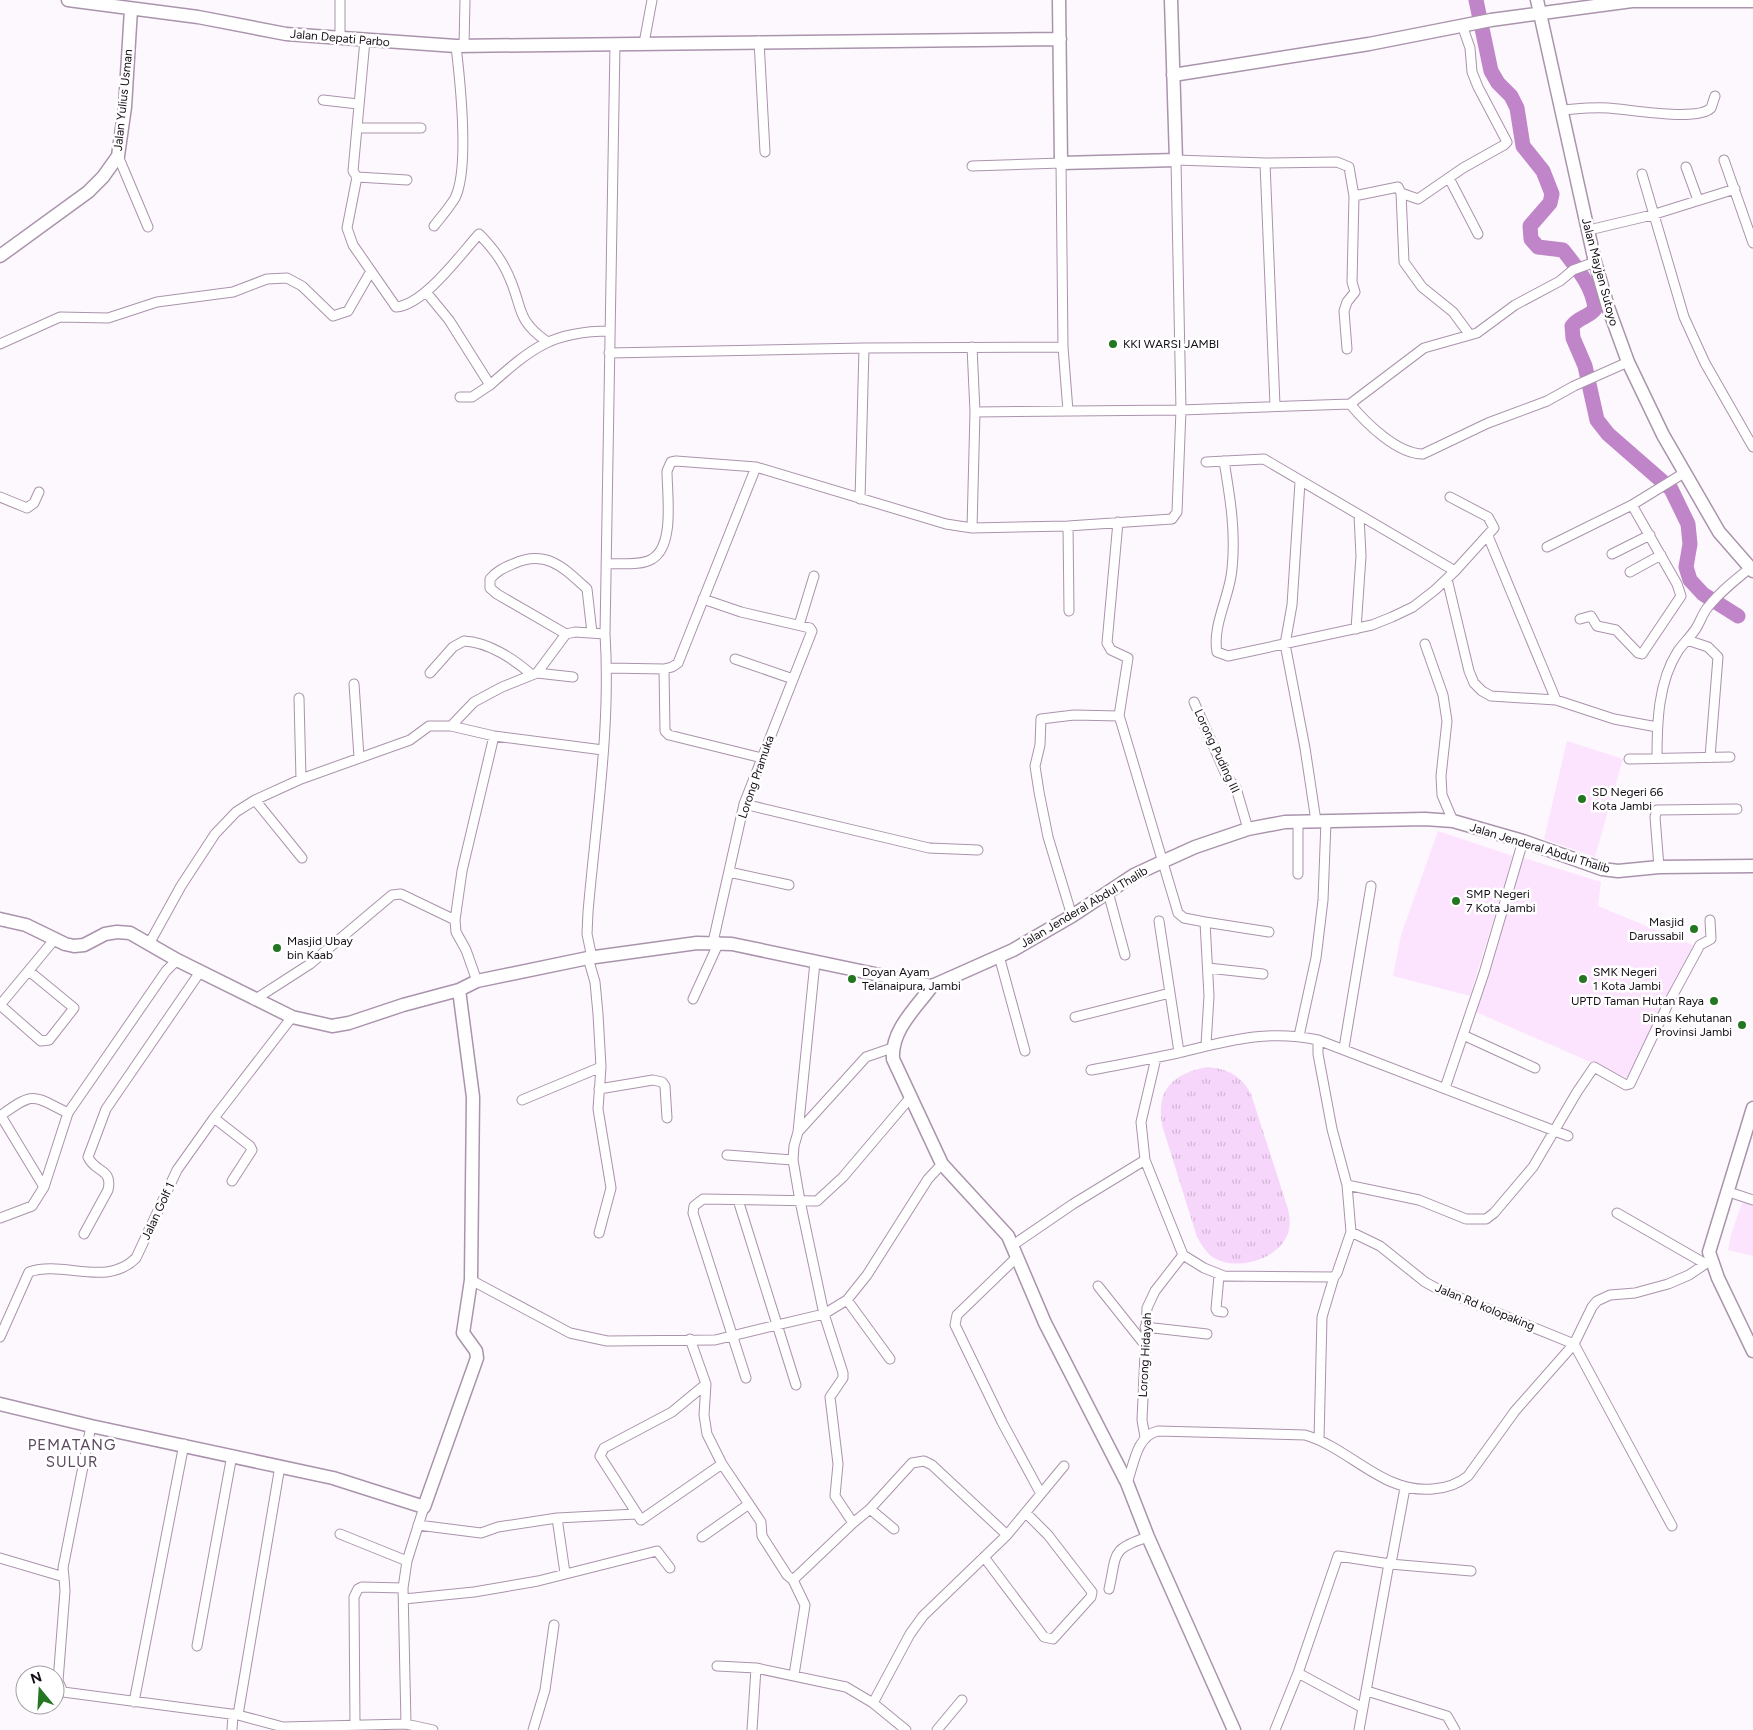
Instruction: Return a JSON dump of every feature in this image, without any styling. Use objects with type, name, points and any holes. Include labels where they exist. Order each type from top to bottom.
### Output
[{"type":"street","name":"Jalan Depati Parbo","points":[[68,0],[198,17],[286,34],[460,46],[759,41],[1060,39]]},
{"type":"street","points":[[340,0],[340,38]]},
{"type":"street","points":[[434,226],[455,197],[461,173],[462,96],[460,46],[465,0]]},
{"type":"street","points":[[644,43],[652,0]]},
{"type":"street","points":[[1059,0],[1063,347],[1068,411]]},
{"type":"street","points":[[606,564],[643,562],[652,560],[660,553],[666,540],[667,471],[671,462],[756,467],[823,489],[946,524],[972,528],[1166,521],[1176,516],[1181,410],[1171,0]]},
{"type":"street","name":"Jalan Mayjen Sutoyo","points":[[1537,0],[1595,262],[1608,307],[1628,362],[1679,476],[1719,532],[1751,570]]},
{"type":"street","points":[[1173,75],[1369,44],[1465,24],[1632,1],[1753,1]]},
{"type":"street","name":"Jalan Yulius Usman","points":[[0,256],[88,192],[103,177],[118,156],[124,107],[131,9]]},
{"type":"street","points":[[1401,192],[1418,199],[1471,163],[1504,146],[1507,142],[1472,72],[1465,24]]},
{"type":"street","points":[[365,40],[353,164],[353,171],[357,177],[347,228],[353,245],[396,307],[402,307],[426,292],[479,234],[494,249],[508,273],[518,309],[526,324],[546,341]]},
{"type":"street","points":[[759,41],[765,152]]},
{"type":"street","points":[[599,1233],[611,1188],[598,1109],[601,1067],[595,982],[587,934],[603,750],[607,668],[604,634],[615,44]]},
{"type":"street","points":[[1561,110],[1606,108],[1670,114],[1702,112],[1711,108],[1715,96]]},
{"type":"street","points":[[322,100],[358,104]]},
{"type":"street","points":[[357,128],[421,128]]},
{"type":"street","points":[[118,156],[148,227]]},
{"type":"street","points":[[972,166],[1176,160],[1265,163],[1337,162],[1344,164],[1351,169],[1354,196],[1352,282],[1355,292],[1347,302],[1344,311],[1348,349]]},
{"type":"street","points":[[1724,160],[1753,243]]},
{"type":"street","points":[[1265,163],[1275,405]]},
{"type":"street","points":[[1686,167],[1698,200]]},
{"type":"street","points":[[1642,174],[1652,215],[1684,317],[1694,341],[1753,447]]},
{"type":"street","points":[[357,177],[407,180]]},
{"type":"street","points":[[1449,178],[1478,234]]},
{"type":"street","points":[[1354,196],[1398,187],[1401,192],[1404,262],[1422,287],[1453,312],[1470,335]]},
{"type":"street","points":[[1589,230],[1652,215],[1735,189]]},
{"type":"street","points":[[975,412],[1181,410],[1275,405],[1350,404],[1424,348],[1477,333],[1515,304],[1560,281],[1577,269],[1595,262]]},
{"type":"street","points":[[0,344],[60,317],[108,318],[157,302],[233,292],[267,279],[287,278],[302,286],[327,312],[337,316],[348,311],[371,272]]},
{"type":"street","points":[[426,292],[449,320],[490,385]]},
{"type":"street","points":[[460,398],[477,395],[546,341],[585,331],[610,331]]},
{"type":"street","points":[[972,347],[975,412],[972,528]]},
{"type":"street","points":[[609,354],[864,348],[1063,347]]},
{"type":"street","points":[[860,499],[864,348]]},
{"type":"street","points":[[1350,404],[1365,423],[1380,434],[1413,454],[1423,454],[1488,423],[1547,401],[1574,386],[1628,362]]},
{"type":"street","points":[[1206,462],[1264,459],[1300,482],[1455,571]]},
{"type":"street","points":[[1224,460],[1233,519],[1232,570],[1216,639],[1217,652],[1228,656],[1372,626],[1413,607],[1447,579],[1494,528],[1492,522],[1450,497]]},
{"type":"street","points":[[607,668],[664,669],[672,667],[682,656],[756,467]]},
{"type":"street","points":[[1547,548],[1632,505],[1679,476]]},
{"type":"street","points":[[1299,1036],[1316,958],[1320,919],[1321,821],[1285,644],[1292,605],[1300,482]]},
{"type":"street","points":[[0,497],[27,508],[34,503],[39,492]]},
{"type":"street","points":[[1580,619],[1592,617],[1597,626],[1616,630],[1638,653],[1643,653],[1681,596],[1661,555],[1632,505]]},
{"type":"street","points":[[1356,629],[1361,556],[1359,515]]},
{"type":"street","points":[[1118,522],[1115,572],[1106,636],[1108,647],[1124,655],[1128,663],[1120,716],[1178,913],[1184,918],[1270,932]]},
{"type":"street","points":[[1068,526],[1069,611]]},
{"type":"street","points":[[1612,554],[1650,535]]},
{"type":"street","points":[[1488,536],[1556,700]]},
{"type":"street","points":[[1630,572],[1661,555]]},
{"type":"street","points":[[566,634],[497,594],[490,588],[490,579],[498,571],[525,558],[546,557],[588,589],[592,633]]},
{"type":"street","points":[[1657,758],[1657,727],[1666,677],[1679,650],[1688,640],[1706,609],[1719,594],[1751,570]]},
{"type":"street","points":[[703,599],[741,612],[799,625],[814,576]]},
{"type":"street","points":[[1447,579],[1469,671],[1474,683],[1482,692],[1502,698],[1556,700],[1614,718],[1657,727]]},
{"type":"street","name":"Lorong Pramuka","points":[[692,999],[716,942],[744,804],[812,631],[810,628],[799,625]]},
{"type":"street","points":[[534,674],[566,634],[575,632],[604,634]]},
{"type":"street","points":[[1688,640],[1708,647],[1718,657],[1710,757]]},
{"type":"street","points":[[430,673],[453,647],[464,641],[485,645],[534,674]]},
{"type":"street","points":[[1425,644],[1443,694],[1447,721],[1441,776],[1442,795],[1453,821]]},
{"type":"street","points":[[735,659],[793,679]]},
{"type":"street","points":[[664,669],[665,731],[669,736],[762,758]]},
{"type":"street","points":[[451,726],[474,702],[502,687],[534,674],[573,677]]},
{"type":"street","points":[[354,684],[359,757]]},
{"type":"street","points":[[299,698],[301,779]]},
{"type":"street","name":"Lorong Puding III","points":[[1194,702],[1227,777],[1236,788],[1248,829]]},
{"type":"street","points":[[1072,916],[1048,837],[1038,792],[1035,766],[1040,745],[1041,719],[1074,715],[1120,716]]},
{"type":"street","points":[[149,944],[181,886],[215,834],[236,812],[255,800],[301,779],[410,740],[432,725],[451,726],[494,736],[603,750]]},
{"type":"street","points":[[477,981],[466,950],[456,932],[455,920],[462,871],[494,736]]},
{"type":"street","points":[[1629,758],[1730,757]]},
{"type":"street","points":[[255,800],[302,858]]},
{"type":"street","points":[[744,804],[929,848],[978,850]]},
{"type":"street","points":[[1659,867],[1654,817],[1657,810],[1737,809]]},
{"type":"street","name":"Jalan Jenderal Abdul Thalib","points":[[932,986],[999,956],[1072,916],[1134,875],[1195,847],[1248,829],[1298,822],[1321,821],[1425,819],[1453,821],[1523,841],[1602,869],[1636,871],[1659,867],[1753,866]]},
{"type":"street","points":[[1298,822],[1298,874]]},
{"type":"street","points":[[1445,1088],[1523,841]]},
{"type":"street","points":[[729,872],[789,885]]},
{"type":"street","points":[[1344,1048],[1372,886]]},
{"type":"street","points":[[1108,892],[1125,955]]},
{"type":"street","points":[[254,1000],[310,964],[392,896],[401,894],[455,920]]},
{"type":"street","points":[[0,919],[26,925],[54,940],[74,946],[84,945],[105,934],[117,932],[130,933],[177,960],[292,1018],[332,1026],[459,990],[477,981],[590,958],[716,942],[932,986],[895,1035],[892,1048],[893,1058],[942,1164],[1008,1236],[1013,1245],[1016,1258],[1045,1323],[1127,1483],[1148,1537],[1232,1729]]},
{"type":"street","points":[[1347,1184],[1419,1200],[1466,1219],[1486,1219],[1507,1200],[1533,1167],[1594,1067],[1626,1085],[1630,1084],[1668,1004],[1700,945],[1711,938],[1710,920]]},
{"type":"street","points":[[1159,921],[1179,1052]]},
{"type":"street","points":[[1205,922],[1208,968],[1206,1045]]},
{"type":"street","points":[[29,971],[74,1008],[48,1040],[41,1041],[0,1005],[54,940]]},
{"type":"street","points":[[999,956],[1025,1051]]},
{"type":"street","points":[[0,1218],[32,1206],[44,1187],[68,1113],[166,971],[177,960]]},
{"type":"street","points":[[815,962],[798,1132],[793,1160],[824,1314],[843,1373],[843,1378],[833,1389],[830,1397],[838,1464],[835,1496],[853,1523]]},
{"type":"street","points":[[1208,968],[1264,974]]},
{"type":"street","points":[[84,1234],[110,1183],[107,1174],[91,1163],[88,1157],[106,1109],[200,972]]},
{"type":"street","points":[[406,1724],[403,1588],[407,1561],[476,1358],[476,1351],[463,1332],[471,1280],[473,1096],[459,990]]},
{"type":"street","points":[[1075,1017],[1170,993]]},
{"type":"street","name":"Jalan Golf 1","points":[[0,1337],[5,1316],[29,1272],[49,1269],[104,1273],[127,1267],[136,1258],[177,1170],[214,1118],[292,1018]]},
{"type":"street","points":[[1091,1070],[1156,1058],[1206,1045],[1272,1034],[1299,1036],[1344,1048],[1568,1136]]},
{"type":"street","points":[[1463,1035],[1535,1068]]},
{"type":"street","points":[[1318,1040],[1318,1054],[1332,1129],[1347,1184],[1350,1232],[1322,1316],[1320,1439]]},
{"type":"street","points":[[798,1132],[866,1057],[892,1048]]},
{"type":"street","points":[[1156,1058],[1141,1122],[1145,1160],[1183,1255],[1219,1276],[1334,1277]]},
{"type":"street","points":[[522,1100],[601,1067]]},
{"type":"street","points":[[599,1089],[653,1080],[662,1082],[665,1086],[667,1118]]},
{"type":"street","points":[[44,1187],[0,1116],[27,1098],[40,1099],[68,1113]]},
{"type":"street","points":[[746,1378],[692,1211],[703,1199],[817,1201],[910,1098]]},
{"type":"street","points":[[1731,1200],[1753,1108]]},
{"type":"street","points":[[214,1118],[250,1146],[252,1150],[232,1181]]},
{"type":"street","points":[[1127,1483],[1145,1437],[1158,1431],[1305,1435],[1320,1439],[1394,1484],[1405,1488],[1418,1490],[1442,1488],[1459,1483],[1468,1476],[1515,1412],[1574,1344],[1592,1307],[1597,1301],[1610,1295],[1635,1293],[1668,1284],[1689,1275],[1708,1262],[1753,1132]]},
{"type":"street","points":[[727,1155],[793,1160]]},
{"type":"street","points":[[1013,1245],[1145,1160]]},
{"type":"street","points":[[471,1280],[570,1333],[606,1341],[715,1340],[824,1314],[847,1300],[867,1275],[928,1179],[942,1164]]},
{"type":"street","points":[[738,1200],[796,1385]]},
{"type":"street","points":[[1731,1200],[1753,1200]]},
{"type":"street","points":[[1617,1213],[1708,1262],[1753,1352]]},
{"type":"street","name":"Jalan Rd kolopaking","points":[[1350,1232],[1380,1246],[1425,1282],[1436,1288],[1574,1344]]},
{"type":"street","points":[[1715,1241],[1718,1258],[1753,1335]]},
{"type":"street","name":"Lorong Hidayah","points":[[1145,1437],[1142,1420],[1144,1345],[1150,1299],[1183,1255]]},
{"type":"street","points":[[1016,1258],[957,1315],[955,1325],[1002,1422],[1041,1494]]},
{"type":"street","points":[[1219,1276],[1216,1309],[1223,1312]]},
{"type":"street","points":[[1098,1286],[1144,1345]]},
{"type":"street","points":[[847,1300],[890,1359]]},
{"type":"street","points":[[1145,1327],[1207,1334]]},
{"type":"street","points":[[690,1339],[706,1384],[704,1415],[707,1434],[722,1464],[761,1522],[762,1536],[787,1575],[793,1580],[805,1605],[794,1674]]},
{"type":"street","points":[[1574,1344],[1672,1526]]},
{"type":"street","points":[[706,1384],[672,1412],[601,1451],[601,1461],[641,1520],[722,1464]]},
{"type":"street","points":[[0,1404],[91,1426],[184,1444],[333,1478],[424,1507]]},
{"type":"street","points":[[91,1426],[63,1568],[59,1687],[63,1692],[235,1714],[283,1727],[406,1724],[433,1730]]},
{"type":"street","points":[[134,1702],[184,1444]]},
{"type":"street","points":[[197,1646],[232,1455]]},
{"type":"street","points":[[793,1580],[870,1509],[912,1463],[924,1461],[932,1464],[1007,1535]]},
{"type":"street","points":[[232,1730],[280,1466]]},
{"type":"street","points":[[873,1703],[910,1634],[923,1616],[1007,1535],[1064,1466]]},
{"type":"street","points":[[1359,1730],[1405,1488]]},
{"type":"street","points":[[702,1537],[749,1504]]},
{"type":"street","points":[[870,1509],[894,1529]]},
{"type":"street","points":[[984,1557],[1044,1637],[1053,1640],[1091,1597],[1092,1592],[1048,1535],[1026,1512]]},
{"type":"street","points":[[418,1525],[481,1533],[503,1526],[557,1518],[636,1514]]},
{"type":"street","points":[[557,1518],[565,1573]]},
{"type":"street","points":[[340,1534],[407,1561]]},
{"type":"street","points":[[1109,1590],[1116,1557],[1120,1548],[1126,1544],[1148,1537]]},
{"type":"street","points":[[404,1599],[498,1588],[658,1551],[670,1568]]},
{"type":"street","points":[[1275,1730],[1298,1673],[1338,1556],[1390,1564],[1471,1571]]},
{"type":"street","points":[[0,1558],[64,1577]]},
{"type":"street","points":[[355,1725],[354,1597],[358,1589],[362,1587],[403,1588]]},
{"type":"street","points":[[534,1730],[545,1690],[554,1625]]},
{"type":"street","points":[[717,1666],[756,1668],[794,1674],[846,1687],[873,1703],[906,1730]]},
{"type":"street","points":[[752,1730],[756,1668]]},
{"type":"street","points":[[1298,1673],[1363,1708]]},
{"type":"street","points":[[1367,1691],[1447,1716],[1455,1730]]},
{"type":"street","points":[[937,1730],[962,1700]]},
{"type":"shaded area","name":"SD Negeri 66 Kota Jambi","points":[[1567,741],[1623,759],[1595,857],[1544,839]]},
{"type":"shaded area","name":"SMP Negeri 7 Kota Jambi","points":[[1438,831],[1513,856],[1470,996],[1393,976],[1401,935]]},
{"type":"shaded area","name":"SMK Negeri 1 Kota Jambi","points":[[1521,857],[1601,882],[1598,906],[1695,946],[1636,1082],[1476,1012]]},
{"type":"shaded area","points":[[1743,1200],[1753,1203],[1753,1256],[1728,1250]]},
{"type":"green space","points":[[1207,1067],[1221,1069],[1233,1074],[1243,1082],[1251,1094],[1288,1209],[1289,1229],[1282,1244],[1265,1257],[1255,1261],[1244,1263],[1223,1262],[1211,1256],[1202,1246],[1197,1237],[1162,1125],[1162,1102],[1170,1085],[1185,1074]]},
{"type":"waterway","points":[[1476,0],[1491,71],[1498,83],[1511,96],[1517,108],[1523,146],[1543,171],[1552,194],[1550,203],[1530,226],[1531,239],[1538,247],[1563,250],[1583,277],[1594,301],[1595,309],[1572,326],[1573,338],[1585,366],[1597,420],[1608,434],[1671,489],[1688,524],[1690,544],[1686,567],[1690,580],[1703,594],[1738,616]]},
{"type":"place","name":"KKI WARSI JAMBI","points":[[1113,344]]},
{"type":"place","name":"SD Negeri 66 Kota Jambi","points":[[1582,799]]},
{"type":"place","name":"SMP Negeri 7 Kota Jambi","points":[[1456,901]]},
{"type":"place","name":"Masjid Darussabil","points":[[1694,929]]},
{"type":"place","name":"Masjid Ubay bin Kaab","points":[[277,948]]},
{"type":"place","name":"Doyan Ayam Telanaipura, Jambi","points":[[852,979]]},
{"type":"place","name":"SMK Negeri 1 Kota Jambi","points":[[1583,979]]},
{"type":"place","name":"UPTD Taman Hutan Raya","points":[[1714,1001]]},
{"type":"place","name":"Dinas Kehutanan Provinsi Jambi","points":[[1742,1025]]},
{"type":"district","name":"PEMATANG SULUR","points":[[72,1454]]}]
